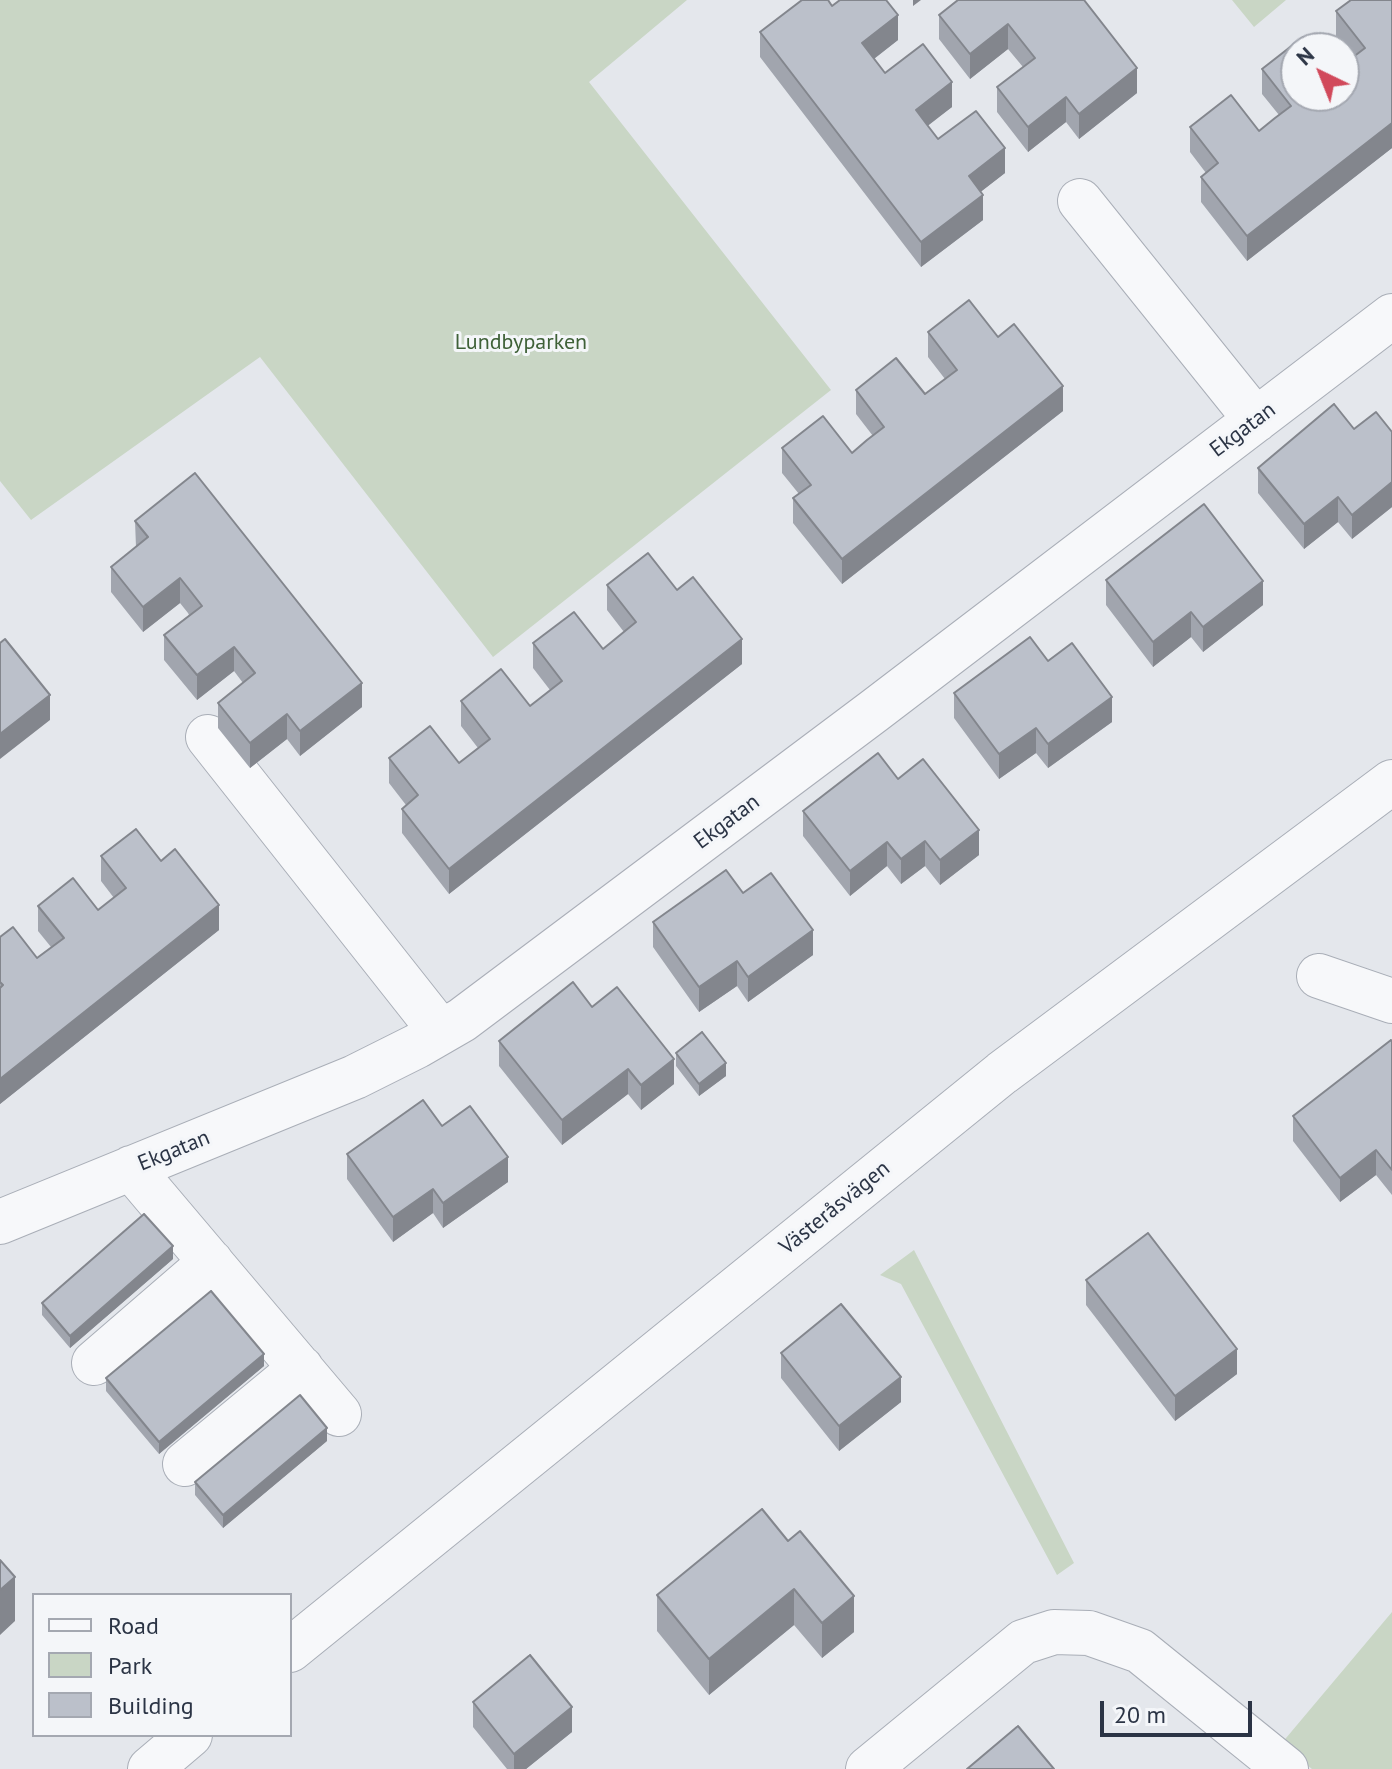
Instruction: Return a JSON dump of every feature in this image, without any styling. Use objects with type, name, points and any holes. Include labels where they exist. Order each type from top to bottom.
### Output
[{"type":"street","points":[[1080,201],[1256,420]]},
{"type":"street","name":"Ekgatan","points":[[0,1222],[355,1077],[462,1020],[1392,316]]},
{"type":"street","points":[[208,737],[441,1032]]},
{"type":"street","name":"Västeråsvägen","points":[[292,1648],[1002,1073],[1392,782]]},
{"type":"street","points":[[1319,976],[1392,1001]]},
{"type":"street","points":[[131,1168],[339,1414]]},
{"type":"street","points":[[94,1363],[211,1262]]},
{"type":"street","points":[[185,1464],[301,1368]]},
{"type":"street","points":[[868,1769],[1023,1642],[1054,1632],[1089,1633],[1140,1651],[1286,1769]]},
{"type":"street","points":[[150,1769],[188,1737]]},
{"type":"green space","name":"Lundbyparken","points":[[0,0],[687,0],[589,82],[831,390],[493,657],[260,357],[31,520],[0,481]]},
{"type":"green space","points":[[1232,0],[1286,0],[1254,27]]},
{"type":"green space","points":[[914,1250],[1074,1563],[1057,1575],[901,1284],[880,1275]]},
{"type":"green space","points":[[1392,1612],[1392,1769],[1312,1769],[1281,1744]]},
{"type":"building","points":[[802,0],[828,0],[832,6],[840,0],[886,0],[898,15],[862,43],[885,73],[923,44],[952,82],[916,110],[938,139],[976,111],[1005,148],[969,176],[983,195],[921,242],[760,32]]},
{"type":"building","points":[[958,0],[1084,0],[1137,68],[1079,114],[1066,97],[1028,127],[997,87],[1035,58],[1008,24],[970,54],[939,15]]},
{"type":"building","points":[[1351,0],[1392,0],[1392,123],[1247,236],[1201,177],[1218,163],[1190,127],[1231,95],[1259,131],[1283,112],[1360,112],[1360,52],[1365,48],[1360,42],[1360,32],[1352,32],[1336,11]]},
{"type":"building","points":[[1280,55],[1280,92],[1262,69]]},
{"type":"building","points":[[969,300],[998,337],[1014,324],[1063,386],[842,559],[793,498],[811,485],[782,448],[823,416],[852,453],[884,427],[856,390],[896,358],[925,394],[957,370],[928,332]]},
{"type":"building","points":[[1334,404],[1354,429],[1376,412],[1392,432],[1392,482],[1352,515],[1338,497],[1304,524],[1258,468]]},
{"type":"building","points":[[195,473],[362,683],[300,731],[287,714],[250,743],[218,703],[255,673],[234,647],[197,675],[164,635],[202,606],[188,588],[180,578],[143,607],[111,567],[148,537],[135,521]]},
{"type":"building","points":[[1204,504],[1263,581],[1203,627],[1191,612],[1153,642],[1106,580]]},
{"type":"building","points":[[648,553],[677,590],[693,577],[742,639],[449,869],[402,809],[418,795],[389,758],[430,726],[459,763],[490,739],[461,701],[501,669],[530,706],[562,681],[533,643],[574,612],[603,649],[636,622],[607,585]]},
{"type":"building","points":[[1030,637],[1048,661],[1072,643],[1112,697],[1048,744],[1036,728],[999,754],[954,693]]},
{"type":"building","points":[[5,639],[50,695],[0,734],[0,643]]},
{"type":"building","points":[[878,753],[898,779],[923,759],[979,830],[940,860],[925,841],[901,859],[887,842],[850,871],[803,811]]},
{"type":"building","points":[[136,829],[161,861],[175,849],[219,905],[0,1079],[0,988],[3,985],[0,982],[0,937],[13,927],[37,958],[64,938],[38,906],[73,878],[98,910],[126,888],[101,856]]},
{"type":"building","points":[[726,870],[743,893],[771,873],[813,930],[748,977],[737,961],[699,987],[653,922]]},
{"type":"building","points":[[573,982],[592,1007],[617,987],[674,1059],[641,1085],[628,1069],[562,1120],[499,1041]]},
{"type":"building","points":[[702,1032],[726,1063],[699,1084],[676,1053]]},
{"type":"building","points":[[1391,1040],[1392,1170],[1376,1150],[1340,1178],[1293,1116]]},
{"type":"building","points":[[423,1100],[442,1126],[470,1106],[508,1157],[443,1203],[433,1189],[393,1217],[347,1154]]},
{"type":"building","points":[[144,1214],[173,1246],[70,1336],[42,1303]]},
{"type":"building","points":[[1148,1233],[1237,1349],[1175,1396],[1086,1280]]},
{"type":"building","points":[[211,1291],[264,1354],[159,1442],[106,1378]]},
{"type":"building","points":[[841,1304],[901,1377],[839,1426],[781,1353]]},
{"type":"building","points":[[300,1395],[327,1428],[223,1515],[195,1482]]},
{"type":"building","points":[[762,1509],[788,1541],[800,1531],[854,1596],[822,1623],[794,1589],[709,1659],[657,1595]]},
{"type":"building","points":[[0,1560],[15,1577],[0,1590]]},
{"type":"building","points":[[530,1655],[572,1707],[514,1754],[473,1702]]},
{"type":"building","points":[[1018,1726],[1054,1769],[967,1769]]}]
